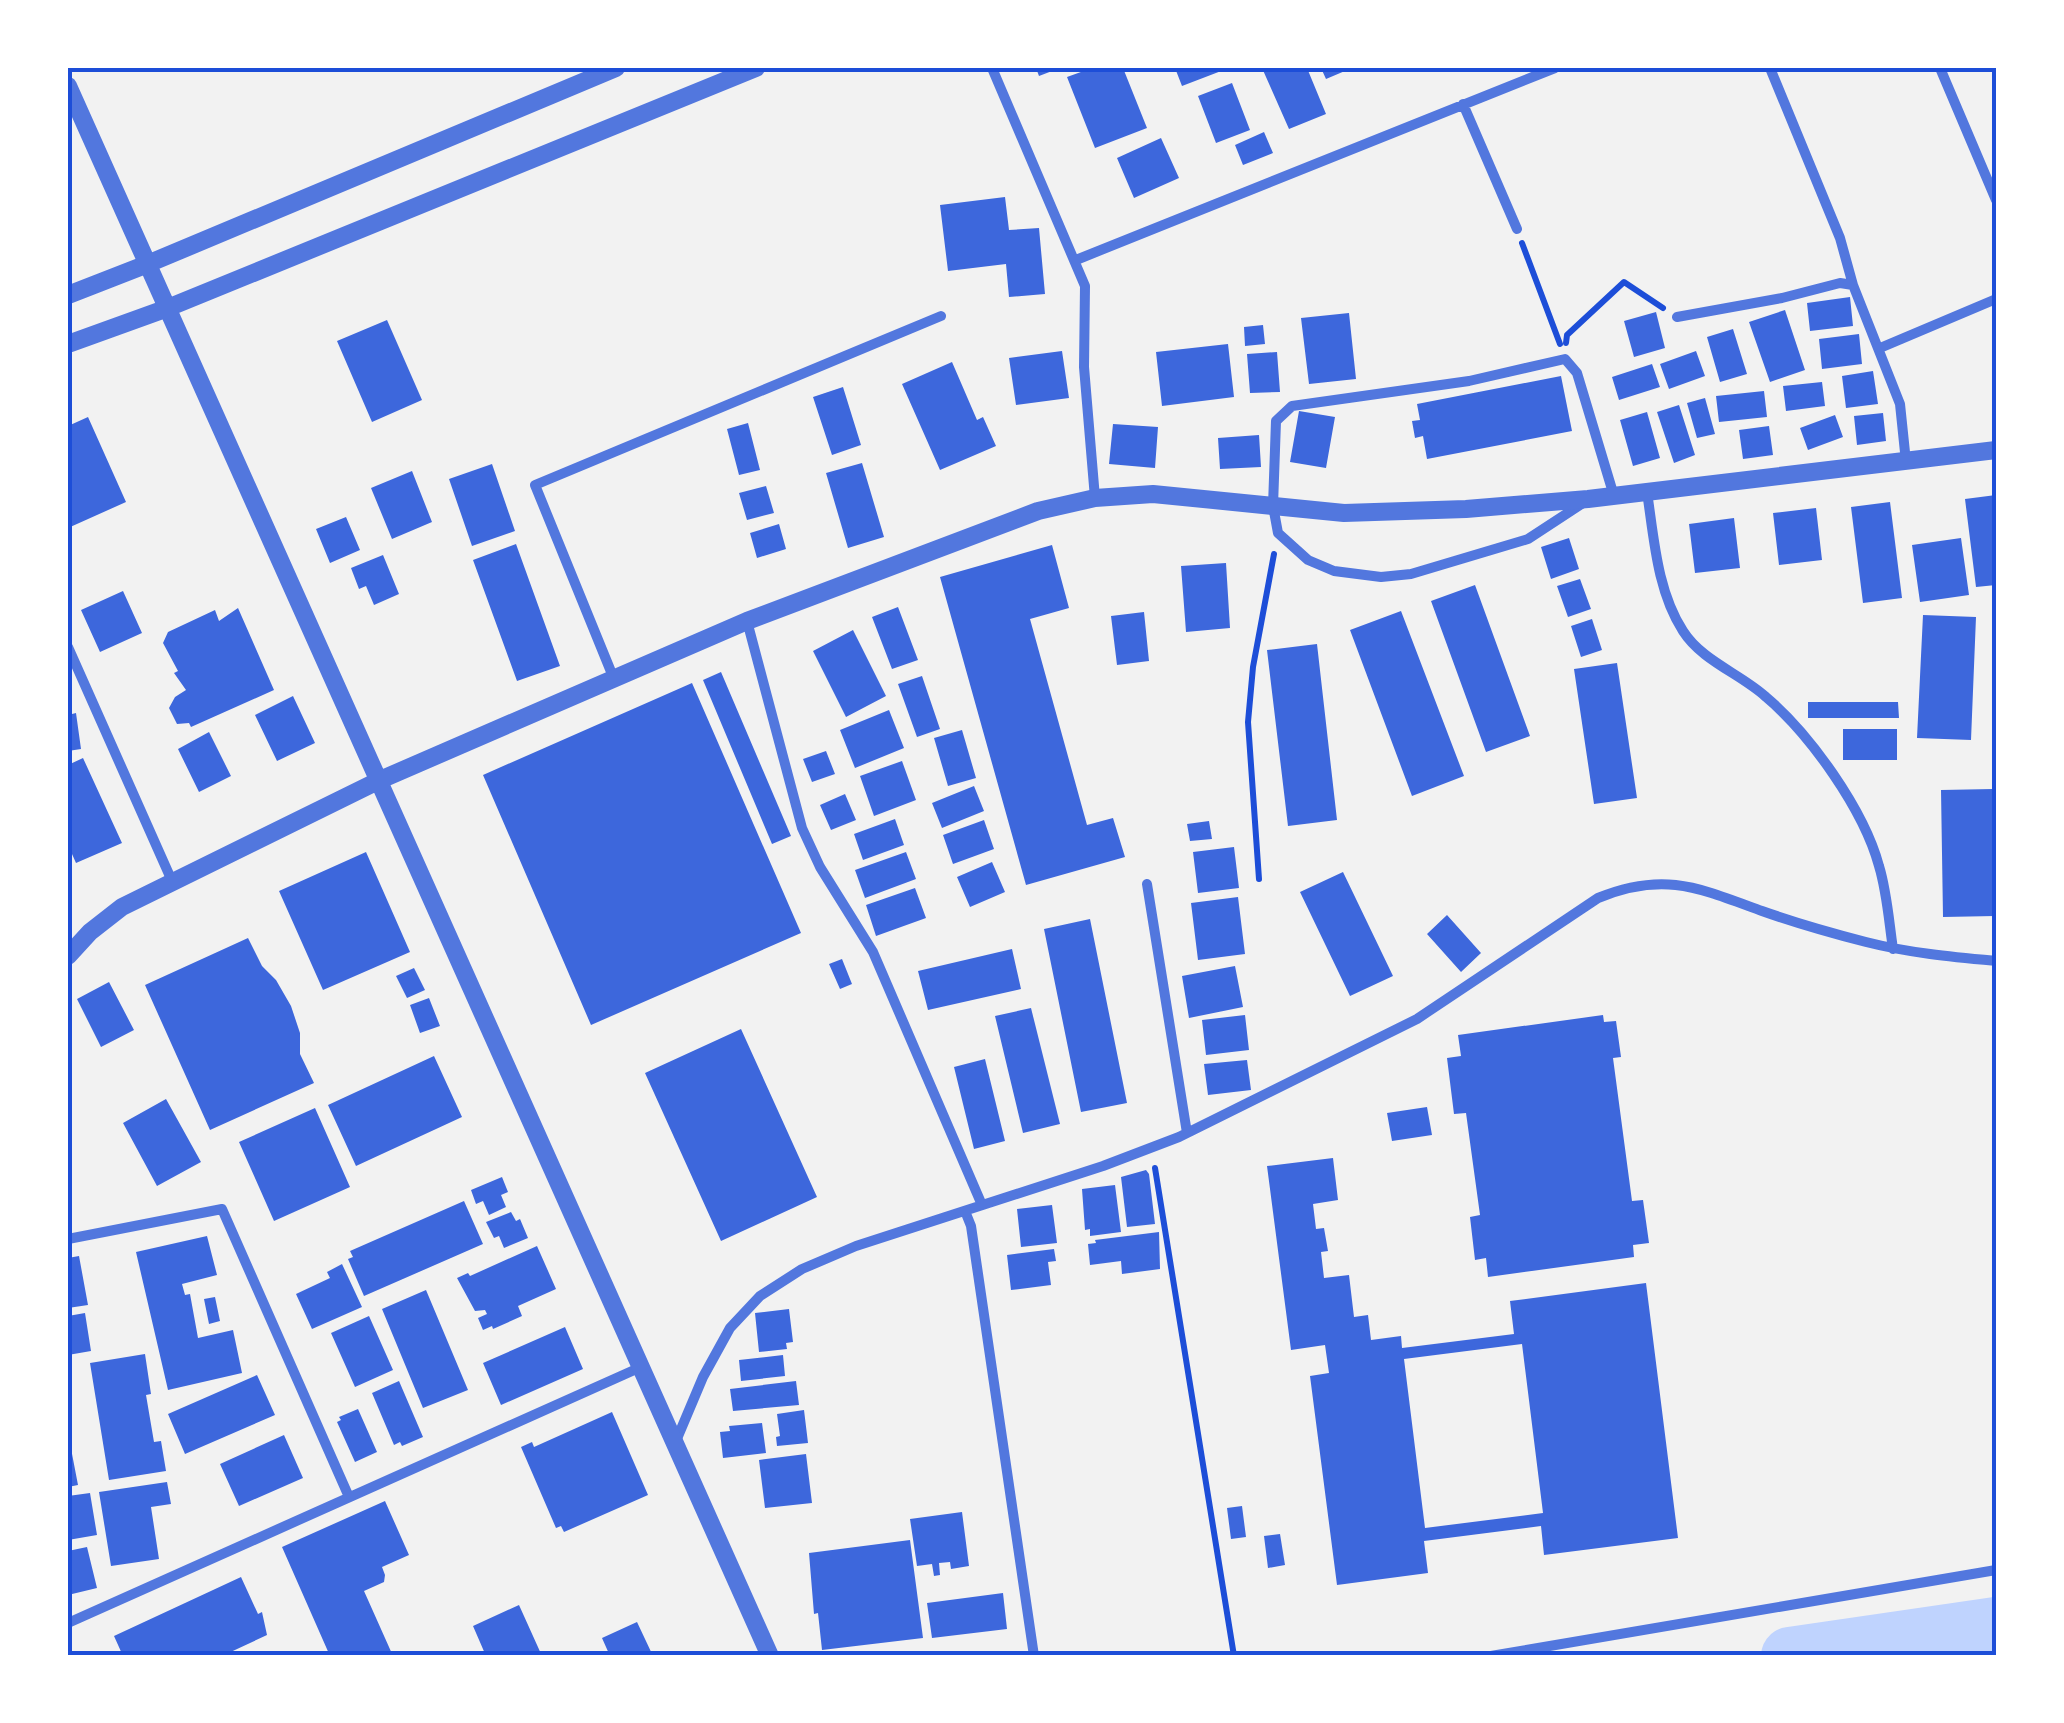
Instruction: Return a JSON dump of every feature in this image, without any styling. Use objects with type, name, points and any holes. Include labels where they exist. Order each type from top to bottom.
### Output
[{"type":"street","points":[[68,294],[145,266],[616,68]]},
{"type":"street","points":[[68,344],[165,309],[756,68]]},
{"type":"street","points":[[992,68],[1086,286],[1084,367],[1094,498]]},
{"type":"street","points":[[1076,260],[1463,104],[1526,73],[1554,68]]},
{"type":"street","points":[[1770,68],[1840,238],[1853,286],[1900,404],[1906,462]]},
{"type":"street","points":[[1940,68],[1996,200]]},
{"type":"street","points":[[68,86],[145,266],[380,780],[770,1656]]},
{"type":"street","points":[[1463,104],[1517,229]]},
{"type":"street","points":[[1677,317],[1782,298],[1840,282],[1853,286]]},
{"type":"street","points":[[1880,348],[1996,299]]},
{"type":"street","points":[[614,679],[535,485],[941,316]]},
{"type":"street","points":[[1588,499],[1528,539],[1411,574],[1381,577],[1334,570],[1308,560],[1278,533],[1273,506],[1276,422],[1292,406],[1470,381],[1565,359],[1577,373],[1614,496]]},
{"type":"street","points":[[68,956],[122,907],[380,780],[747,621],[1038,510],[1094,498],[1188,495],[1344,512],[1411,512],[1588,499],[1996,450]]},
{"type":"street","points":[[1647,492],[1658,565],[1684,633],[1782,711],[1832,775],[1868,835],[1879,866],[1893,949]]},
{"type":"street","points":[[747,621],[802,828],[820,868],[873,952],[982,1205]]},
{"type":"street","points":[[68,647],[172,881]]},
{"type":"street","points":[[676,1441],[703,1377],[730,1328],[760,1296],[802,1269],[856,1246],[1187,1132],[1417,1019],[1598,898],[1629,885],[1666,883],[1709,890],[1814,928],[1893,949],[1996,961]]},
{"type":"street","points":[[1147,884],[1187,1132]]},
{"type":"street","points":[[68,1239],[222,1209],[348,1496]]},
{"type":"street","points":[[965,1211],[972,1226],[1034,1656]]},
{"type":"street","points":[[68,1623],[641,1367]]},
{"type":"street","points":[[1491,1656],[1996,1570]]},
{"type":"path","points":[[1517,229],[1565,359]]},
{"type":"path","points":[[1565,359],[1567,335],[1624,282],[1677,317]]},
{"type":"path","points":[[1258,879],[1248,722],[1253,667],[1278,533]]},
{"type":"path","points":[[1152,1147],[1234,1656]]},
{"type":"building","points":[[1036,68],[1060,68],[1039,76]]},
{"type":"building","points":[[1092,68],[1123,68],[1147,128],[1095,148],[1067,77]]},
{"type":"building","points":[[1175,68],[1229,68],[1182,86]]},
{"type":"building","points":[[1262,68],[1307,68],[1326,114],[1289,129]]},
{"type":"building","points":[[1321,68],[1352,68],[1326,79]]},
{"type":"building","points":[[1232,83],[1250,130],[1216,143],[1198,96]]},
{"type":"building","points":[[1264,132],[1273,153],[1243,165],[1235,145]]},
{"type":"building","points":[[1161,138],[1179,178],[1134,198],[1117,158]]},
{"type":"building","points":[[1005,197],[1009,230],[1039,228],[1045,294],[1009,297],[1006,264],[948,271],[940,205]]},
{"type":"building","points":[[1850,297],[1853,326],[1810,331],[1807,303]]},
{"type":"building","points":[[1785,310],[1805,370],[1770,382],[1749,322]]},
{"type":"building","points":[[1656,312],[1665,348],[1634,357],[1624,321]]},
{"type":"building","points":[[1349,313],[1356,379],[1309,384],[1301,318]]},
{"type":"building","points":[[387,320],[422,400],[372,422],[337,341]]},
{"type":"building","points":[[1263,325],[1265,344],[1245,346],[1244,327]]},
{"type":"building","points":[[1733,329],[1747,374],[1720,382],[1707,337]]},
{"type":"building","points":[[1859,334],[1862,364],[1822,369],[1819,339]]},
{"type":"building","points":[[1228,344],[1234,397],[1162,406],[1156,352]]},
{"type":"building","points":[[1062,351],[1069,398],[1016,405],[1009,358]]},
{"type":"building","points":[[1696,351],[1705,376],[1669,389],[1660,364]]},
{"type":"building","points":[[1277,352],[1280,392],[1250,393],[1247,354]]},
{"type":"building","points":[[952,362],[977,420],[983,417],[996,446],[940,470],[902,384]]},
{"type":"building","points":[[1652,364],[1660,387],[1619,400],[1612,377]]},
{"type":"building","points":[[1873,371],[1878,404],[1846,408],[1842,376]]},
{"type":"building","points":[[1561,376],[1572,431],[1427,459],[1423,436],[1415,438],[1412,421],[1420,420],[1417,404]]},
{"type":"building","points":[[1822,382],[1825,406],[1786,411],[1783,386]]},
{"type":"building","points":[[843,387],[861,445],[832,455],[813,397]]},
{"type":"building","points":[[1764,391],[1767,417],[1719,422],[1716,396]]},
{"type":"building","points":[[1705,398],[1715,434],[1697,438],[1687,403]]},
{"type":"building","points":[[1679,405],[1695,455],[1674,463],[1657,412]]},
{"type":"building","points":[[1299,411],[1335,417],[1326,468],[1290,462]]},
{"type":"building","points":[[1647,412],[1660,458],[1633,466],[1620,420]]},
{"type":"building","points":[[1883,413],[1886,441],[1857,445],[1854,416]]},
{"type":"building","points":[[1835,415],[1843,437],[1808,450],[1800,428]]},
{"type":"building","points":[[88,417],[126,502],[68,528],[68,426]]},
{"type":"building","points":[[748,423],[760,470],[739,475],[727,429]]},
{"type":"building","points":[[1113,424],[1158,427],[1155,468],[1109,464]]},
{"type":"building","points":[[1769,426],[1773,455],[1743,459],[1739,430]]},
{"type":"building","points":[[1259,435],[1261,467],[1220,469],[1218,438]]},
{"type":"building","points":[[862,463],[884,537],[848,548],[826,473]]},
{"type":"building","points":[[492,464],[515,531],[472,546],[449,479]]},
{"type":"building","points":[[412,471],[432,522],[392,539],[371,488]]},
{"type":"building","points":[[766,486],[774,513],[747,520],[739,493]]},
{"type":"building","points":[[1996,495],[1996,585],[1976,587],[1965,499]]},
{"type":"building","points":[[1890,502],[1902,598],[1863,603],[1851,507]]},
{"type":"building","points":[[1816,508],[1822,560],[1779,565],[1773,513]]},
{"type":"building","points":[[346,517],[360,550],[330,563],[316,529]]},
{"type":"building","points":[[1734,518],[1740,568],[1695,573],[1689,524]]},
{"type":"building","points":[[779,524],[786,549],[757,558],[750,533]]},
{"type":"building","points":[[1569,538],[1579,569],[1551,579],[1541,547]]},
{"type":"building","points":[[1961,538],[1969,595],[1920,602],[1912,545]]},
{"type":"building","points":[[516,544],[560,666],[517,681],[473,560]]},
{"type":"building","points":[[1052,545],[1069,608],[1030,619],[1087,825],[1113,818],[1125,857],[1026,885],[940,577]]},
{"type":"building","points":[[383,555],[399,594],[374,605],[366,586],[359,589],[351,568]]},
{"type":"building","points":[[1226,563],[1230,628],[1186,632],[1181,566]]},
{"type":"building","points":[[1580,579],[1591,609],[1568,617],[1557,586]]},
{"type":"building","points":[[1475,585],[1530,736],[1486,752],[1431,601]]},
{"type":"building","points":[[123,591],[142,633],[100,652],[81,610]]},
{"type":"building","points":[[898,607],[918,660],[892,669],[872,617]]},
{"type":"building","points":[[238,608],[274,690],[191,727],[189,723],[177,724],[169,708],[175,697],[186,690],[174,673],[178,671],[163,643],[168,632],[215,610],[219,621]]},
{"type":"building","points":[[1401,611],[1464,776],[1412,796],[1350,630]]},
{"type":"building","points":[[1144,612],[1149,661],[1117,665],[1111,616]]},
{"type":"building","points":[[1923,615],[1976,617],[1971,740],[1917,738]]},
{"type":"building","points":[[1592,619],[1602,650],[1581,657],[1571,626]]},
{"type":"building","points":[[853,630],[886,696],[846,717],[813,651]]},
{"type":"building","points":[[1317,644],[1337,820],[1288,826],[1267,650]]},
{"type":"building","points":[[1617,663],[1637,798],[1594,804],[1574,669]]},
{"type":"building","points":[[721,672],[791,836],[772,844],[703,680]]},
{"type":"building","points":[[922,676],[940,729],[917,737],[898,684]]},
{"type":"building","points":[[692,683],[801,933],[591,1025],[483,775]]},
{"type":"building","points":[[293,696],[315,743],[277,761],[255,715]]},
{"type":"building","points":[[1808,702],[1898,702],[1899,718],[1808,718]]},
{"type":"building","points":[[889,710],[904,748],[855,768],[840,730]]},
{"type":"building","points":[[76,713],[81,749],[68,751],[68,715]]},
{"type":"building","points":[[1843,729],[1897,729],[1897,760],[1843,760]]},
{"type":"building","points":[[962,730],[976,778],[948,786],[934,738]]},
{"type":"building","points":[[209,732],[231,776],[199,792],[178,749]]},
{"type":"building","points":[[826,751],[835,774],[812,782],[803,759]]},
{"type":"building","points":[[83,758],[122,843],[76,863],[68,845],[68,765]]},
{"type":"building","points":[[902,761],[916,800],[874,816],[860,776]]},
{"type":"building","points":[[974,786],[984,811],[942,828],[932,803]]},
{"type":"building","points":[[1993,789],[1995,916],[1943,917],[1941,790]]},
{"type":"building","points":[[845,794],[856,820],[831,830],[820,805]]},
{"type":"building","points":[[895,819],[904,845],[863,860],[854,834]]},
{"type":"building","points":[[984,820],[994,849],[953,864],[943,835]]},
{"type":"building","points":[[1209,821],[1212,839],[1190,841],[1187,824]]},
{"type":"building","points":[[1234,847],[1239,888],[1198,893],[1193,852]]},
{"type":"building","points":[[366,852],[410,952],[323,990],[279,891]]},
{"type":"building","points":[[906,852],[916,879],[865,898],[855,870]]},
{"type":"building","points":[[992,862],[1005,892],[970,907],[957,877]]},
{"type":"building","points":[[1343,872],[1393,976],[1350,996],[1300,892]]},
{"type":"building","points":[[915,888],[926,918],[876,936],[866,905]]},
{"type":"building","points":[[1238,897],[1245,954],[1198,960],[1191,903]]},
{"type":"building","points":[[1447,915],[1481,953],[1461,972],[1427,934]]},
{"type":"building","points":[[1090,919],[1127,1103],[1081,1112],[1044,929]]},
{"type":"building","points":[[248,938],[262,966],[276,980],[291,1006],[300,1033],[300,1054],[314,1083],[210,1130],[145,985]]},
{"type":"building","points":[[1012,949],[1021,989],[928,1010],[918,971]]},
{"type":"building","points":[[842,959],[852,984],[840,989],[829,964]]},
{"type":"building","points":[[1235,966],[1243,1007],[1189,1018],[1182,976]]},
{"type":"building","points":[[414,968],[425,990],[407,998],[396,976]]},
{"type":"building","points":[[109,982],[134,1030],[101,1047],[77,999]]},
{"type":"building","points":[[429,998],[440,1026],[420,1033],[410,1005]]},
{"type":"building","points":[[1031,1008],[1060,1124],[1023,1133],[995,1016]]},
{"type":"building","points":[[1245,1015],[1249,1050],[1206,1055],[1202,1020]]},
{"type":"building","points":[[1603,1015],[1604,1022],[1616,1021],[1621,1057],[1613,1058],[1632,1201],[1643,1200],[1649,1243],[1633,1245],[1634,1257],[1488,1277],[1486,1258],[1475,1260],[1470,1217],[1480,1215],[1466,1113],[1454,1114],[1447,1058],[1461,1056],[1458,1035]]},
{"type":"building","points":[[741,1029],[817,1197],[721,1241],[645,1073]]},
{"type":"building","points":[[434,1056],[462,1117],[356,1166],[328,1105]]},
{"type":"building","points":[[985,1059],[1005,1141],[974,1149],[954,1067]]},
{"type":"building","points":[[1247,1060],[1251,1090],[1208,1095],[1204,1064]]},
{"type":"building","points":[[166,1099],[201,1162],[157,1186],[123,1123]]},
{"type":"building","points":[[1427,1107],[1432,1135],[1392,1141],[1387,1113]]},
{"type":"building","points":[[315,1108],[350,1187],[274,1221],[239,1142]]},
{"type":"building","points":[[1333,1158],[1338,1200],[1313,1204],[1316,1229],[1324,1228],[1328,1251],[1321,1252],[1324,1278],[1349,1275],[1354,1317],[1368,1315],[1371,1340],[1401,1336],[1402,1348],[1514,1334],[1510,1301],[1646,1283],[1678,1538],[1544,1555],[1541,1526],[1424,1541],[1428,1573],[1337,1585],[1310,1376],[1329,1373],[1325,1345],[1291,1350],[1267,1166]],"holes":[[[1522,1344],[1543,1513],[1425,1528],[1404,1359]]]},
{"type":"building","points":[[1146,1170],[1155,1224],[1127,1227],[1121,1177]]},
{"type":"building","points":[[502,1177],[508,1192],[501,1195],[506,1207],[489,1215],[483,1201],[476,1204],[471,1190]]},
{"type":"building","points":[[1115,1185],[1121,1232],[1090,1236],[1090,1229],[1085,1230],[1082,1189]]},
{"type":"building","points":[[464,1201],[483,1244],[364,1296],[348,1259],[353,1257],[350,1251]]},
{"type":"building","points":[[1052,1205],[1057,1243],[1021,1247],[1017,1209]]},
{"type":"building","points":[[511,1212],[516,1221],[520,1219],[528,1238],[504,1248],[486,1222]]},
{"type":"building","points":[[1159,1232],[1160,1269],[1122,1274],[1121,1261],[1090,1265],[1088,1244],[1096,1243],[1095,1240]]},
{"type":"building","points":[[207,1236],[217,1275],[182,1284],[185,1295],[190,1294],[198,1338],[233,1330],[242,1373],[168,1390],[136,1252]]},
{"type":"building","points":[[537,1246],[556,1289],[518,1306],[522,1316],[483,1330],[478,1318],[487,1314],[485,1310],[475,1311],[457,1278]]},
{"type":"building","points":[[1054,1249],[1056,1261],[1048,1262],[1051,1285],[1011,1290],[1007,1255]]},
{"type":"building","points":[[79,1256],[88,1305],[68,1308],[68,1258]]},
{"type":"building","points":[[342,1264],[362,1307],[312,1329],[296,1294],[330,1278],[327,1272]]},
{"type":"building","points":[[426,1290],[468,1390],[423,1408],[382,1309]]},
{"type":"building","points":[[215,1297],[220,1321],[209,1324],[204,1299]]},
{"type":"building","points":[[789,1309],[793,1342],[786,1343],[787,1349],[759,1352],[755,1313]]},
{"type":"building","points":[[85,1313],[91,1351],[68,1355],[68,1316]]},
{"type":"building","points":[[369,1316],[393,1370],[355,1387],[331,1333]]},
{"type":"building","points":[[565,1327],[583,1369],[501,1405],[483,1363]]},
{"type":"building","points":[[145,1354],[151,1394],[146,1395],[154,1442],[161,1441],[166,1471],[109,1480],[90,1363]]},
{"type":"building","points":[[783,1355],[785,1376],[741,1381],[739,1360]]},
{"type":"building","points":[[257,1375],[275,1415],[185,1454],[168,1414]]},
{"type":"building","points":[[399,1381],[423,1437],[402,1446],[400,1442],[394,1445],[372,1393]]},
{"type":"building","points":[[796,1381],[799,1405],[733,1411],[730,1389]]},
{"type":"building","points":[[358,1409],[377,1452],[355,1462],[337,1422],[339,1417]]},
{"type":"building","points":[[804,1410],[808,1443],[777,1446],[777,1414]]},
{"type":"building","points":[[612,1412],[648,1495],[564,1532],[561,1526],[556,1528],[521,1447],[532,1442],[534,1447]]},
{"type":"building","points":[[762,1423],[766,1453],[723,1458],[720,1432],[730,1431],[729,1426]]},
{"type":"building","points":[[68,1433],[78,1485],[68,1487]]},
{"type":"building","points":[[284,1435],[303,1478],[239,1506],[220,1464]]},
{"type":"building","points":[[806,1454],[812,1503],[765,1508],[759,1460]]},
{"type":"building","points":[[167,1482],[171,1504],[151,1507],[159,1559],[111,1566],[99,1492]]},
{"type":"building","points":[[90,1493],[97,1535],[68,1540],[68,1496]]},
{"type":"building","points":[[385,1501],[409,1555],[382,1567],[384,1582],[364,1591],[393,1656],[330,1656],[282,1547]]},
{"type":"building","points":[[1242,1506],[1246,1537],[1231,1539],[1227,1508]]},
{"type":"building","points":[[962,1512],[969,1566],[951,1569],[950,1562],[939,1563],[940,1575],[934,1576],[932,1564],[917,1566],[910,1519]]},
{"type":"building","points":[[1280,1534],[1285,1565],[1268,1568],[1264,1536]]},
{"type":"building","points":[[910,1540],[923,1638],[822,1650],[818,1613],[814,1614],[809,1553]]},
{"type":"building","points":[[87,1547],[97,1588],[68,1595],[68,1551]]},
{"type":"building","points":[[241,1577],[258,1614],[262,1612],[267,1635],[222,1656],[123,1656],[114,1636]]},
{"type":"building","points":[[1003,1593],[1007,1629],[932,1638],[927,1603]]},
{"type":"building","points":[[519,1605],[542,1656],[486,1656],[473,1626]]},
{"type":"building","points":[[637,1622],[653,1656],[610,1656],[602,1638]]},
{"type":"waterway","points":[[1790,1656],[1996,1626]]}]
